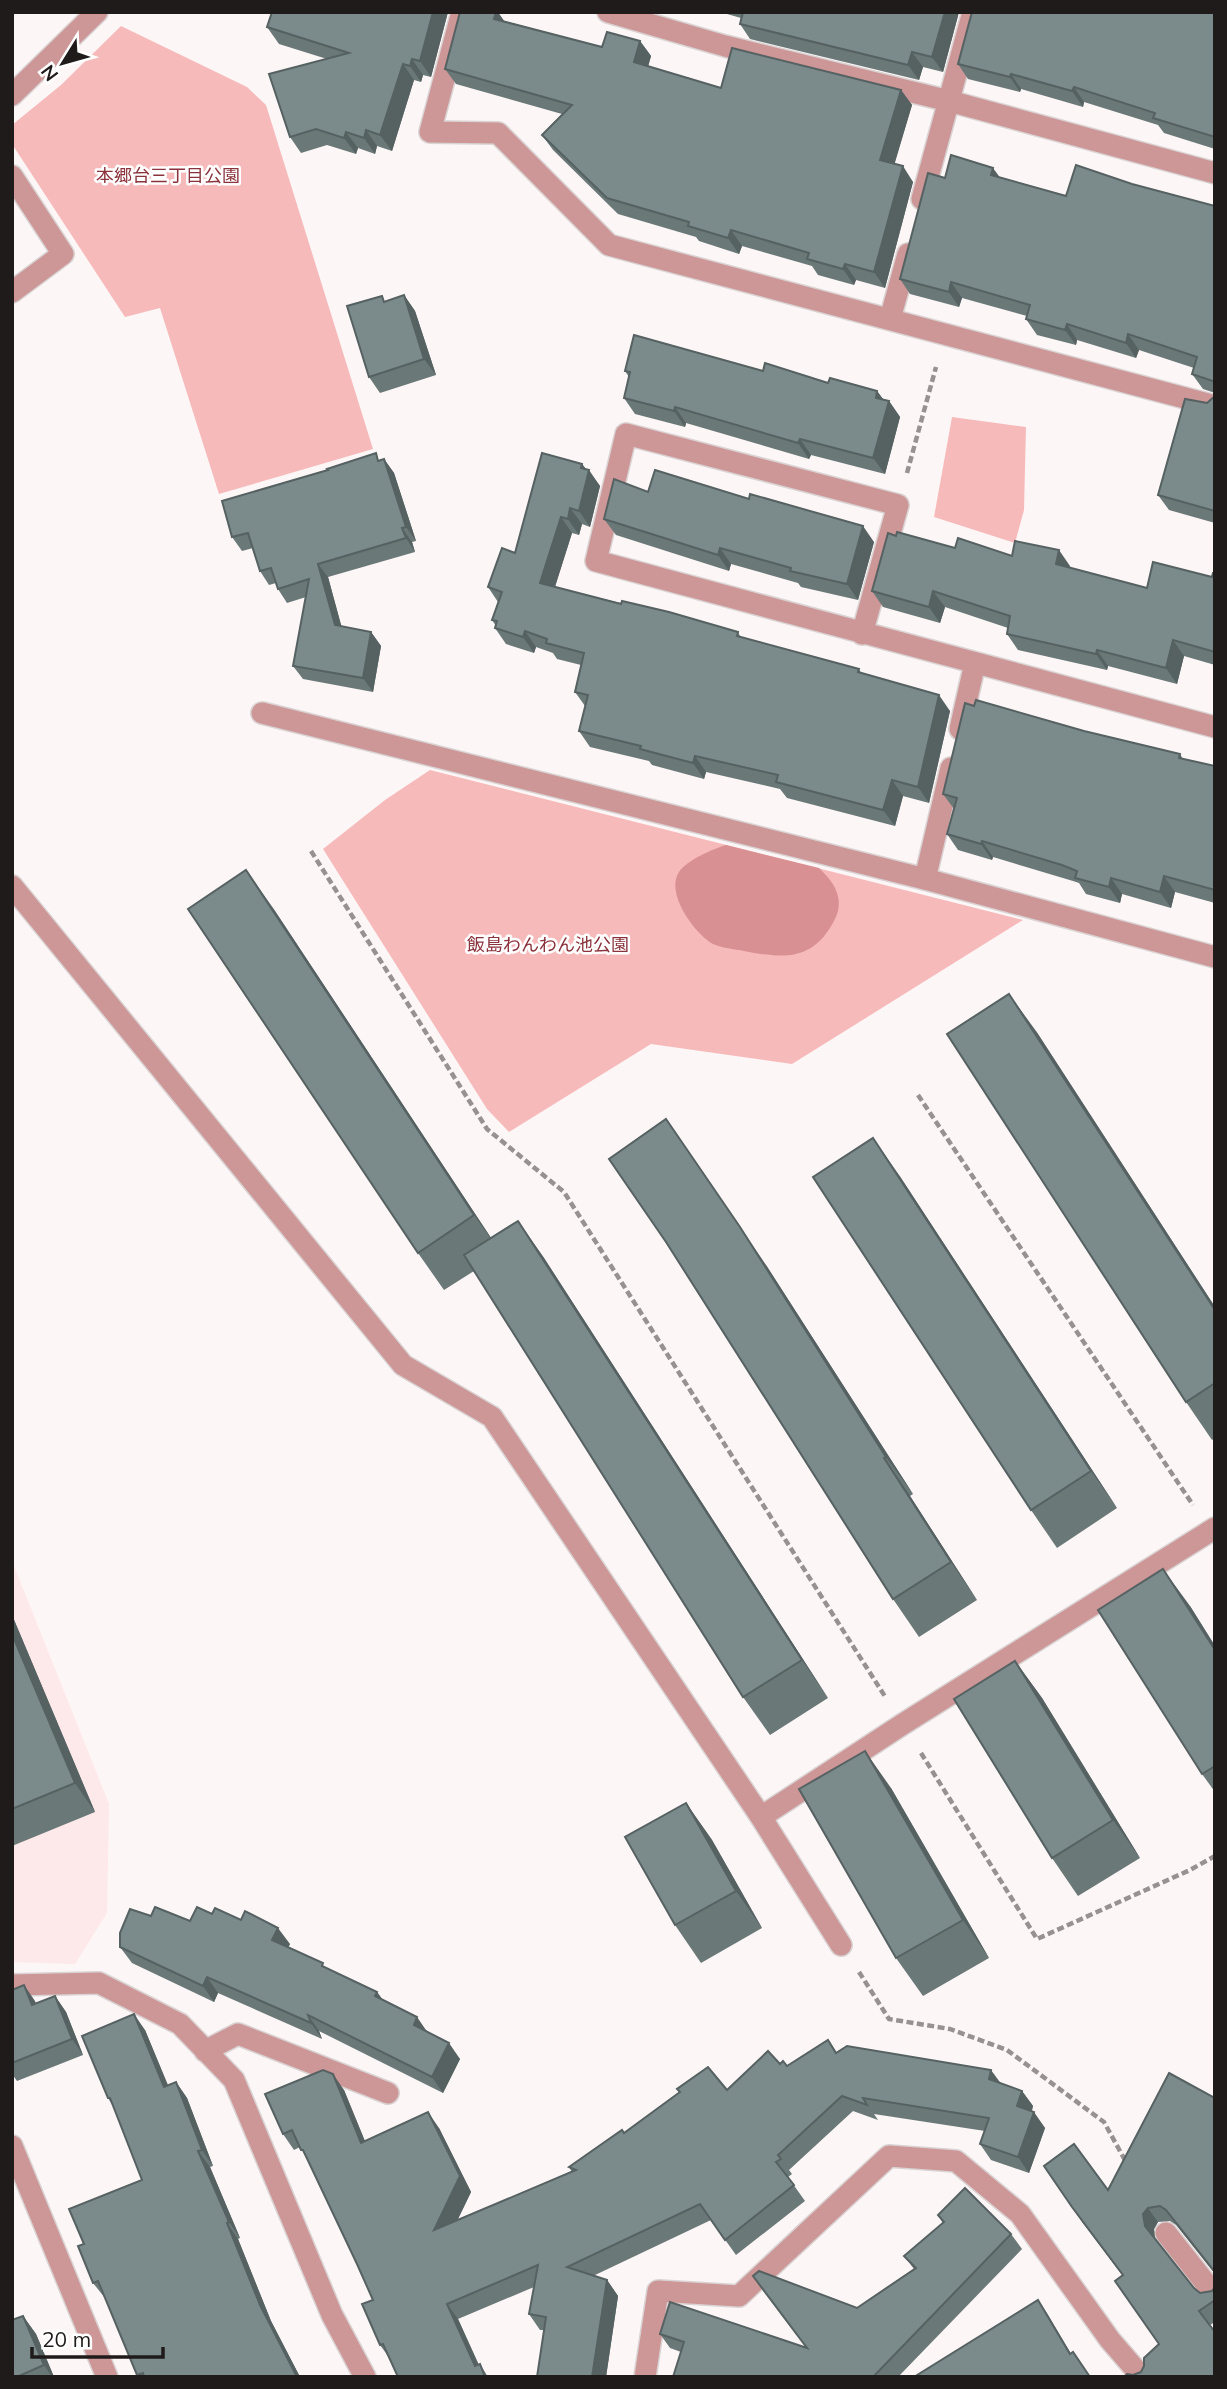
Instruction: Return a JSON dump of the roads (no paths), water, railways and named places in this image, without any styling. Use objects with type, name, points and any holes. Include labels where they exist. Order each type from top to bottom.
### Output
[{"type":"street","points":[[12,95],[97,12]]},
{"type":"street","points":[[462,12],[429,132],[498,133],[609,245],[1215,406]]},
{"type":"street","points":[[608,12],[725,46],[949,101],[1215,173]]},
{"type":"street","points":[[890,319],[973,12]]},
{"type":"street","points":[[12,176],[63,254],[12,292]]},
{"type":"street","points":[[862,634],[898,505],[626,434],[596,561],[862,634],[1215,727]]},
{"type":"street","points":[[925,879],[975,663]]},
{"type":"street","points":[[262,713],[925,879],[1215,957]]},
{"type":"street","points":[[12,886],[403,1365],[492,1417],[761,1817],[841,1945]]},
{"type":"street","points":[[761,1817],[903,1724],[1213,1530]]},
{"type":"street","points":[[12,1985],[99,1983],[180,2024],[234,2080],[332,2315],[365,2377]]},
{"type":"street","points":[[205,2051],[239,2034],[388,2093]]},
{"type":"street","points":[[12,2146],[107,2377]]},
{"type":"street","points":[[645,2377],[658,2291],[739,2296],[890,2156],[956,2161],[1020,2214],[1110,2340],[1142,2377]]},
{"type":"street","points":[[1166,2233],[1215,2295]]},
{"type":"park label","name":"本郷台三丁目公園","points":[[168,175]]},
{"type":"park label","name":"飯島わんわん池公園","points":[[548,944]]}]
